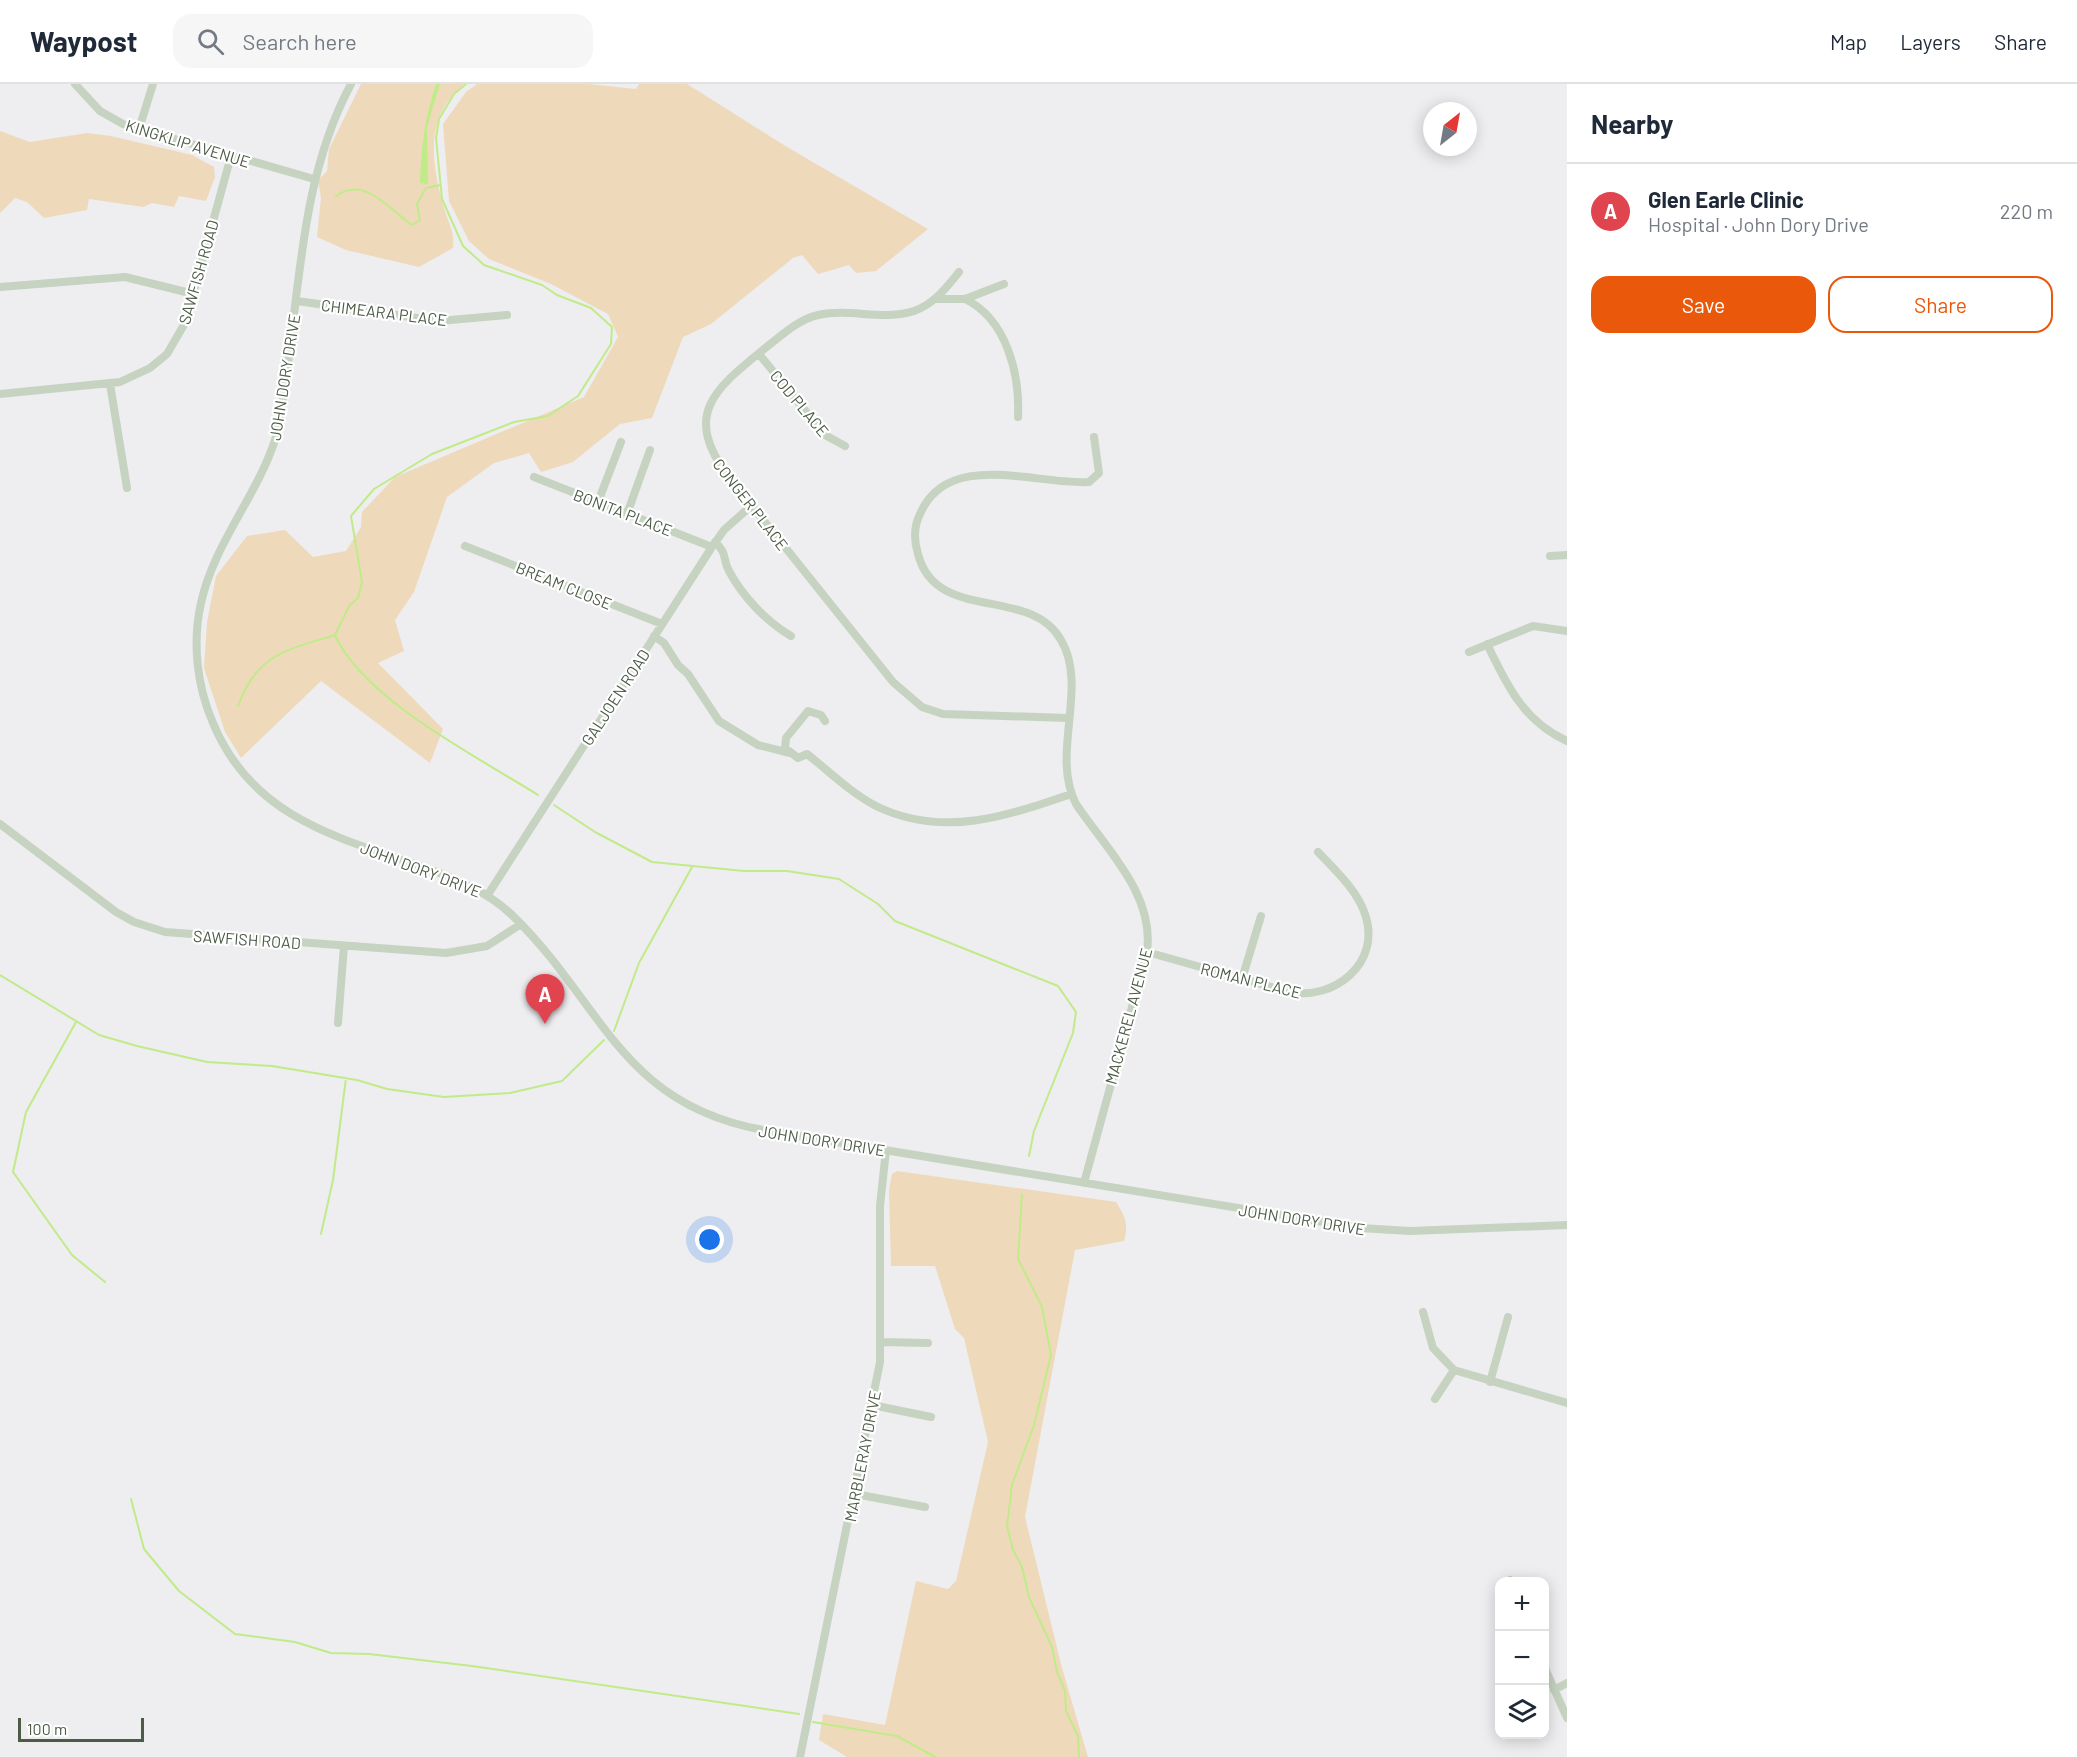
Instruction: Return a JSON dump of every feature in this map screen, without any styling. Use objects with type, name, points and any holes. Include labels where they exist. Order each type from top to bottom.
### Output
[{"type":"street","name":"KINGKLIP AVENUE","points":[[75,84],[99,111],[139,129],[314,179]]},
{"type":"street","points":[[139,129],[153,84]]},
{"type":"street","name":"JOHN DORY DRIVE","points":[[351,84],[329,130],[314,179],[274,445],[213,564],[200,603],[197,650],[204,700],[216,731],[232,758],[255,787],[281,809],[328,834],[435,871],[487,896],[521,924],[648,1080],[705,1115],[735,1124],[1084,1184],[1385,1231],[1567,1226]]},
{"type":"street","name":"SAWFISH ROAD","points":[[0,394],[110,384],[139,375],[167,354],[185,323],[231,156]]},
{"type":"street","name":"CONGER PLACE","points":[[959,272],[935,299],[918,309],[898,314],[834,314],[810,317],[794,326],[716,392],[711,401],[706,424],[709,446],[715,458],[752,505],[893,682],[912,701],[943,714],[1068,718]]},
{"type":"street","points":[[0,287],[125,277],[194,294]]},
{"type":"street","points":[[935,299],[965,299],[1004,284]]},
{"type":"street","points":[[965,299],[984,313],[1007,344],[1018,395],[1018,417]]},
{"type":"street","name":"CHIMEARA PLACE","points":[[297,301],[439,321],[507,315]]},
{"type":"street","name":"COD PLACE","points":[[759,354],[825,435],[845,446]]},
{"type":"street","points":[[110,384],[127,488]]},
{"type":"street","name":"MACKEREL AVENUE","points":[[1084,1184],[1147,952],[1149,932],[1144,906],[1071,794],[1067,778],[1070,662],[1058,634],[1048,624],[1030,614],[973,601],[945,591],[923,568],[916,550],[916,528],[918,517],[928,499],[943,485],[956,479],[975,475],[1089,482],[1099,473],[1094,437]]},
{"type":"street","points":[[598,502],[621,442]]},
{"type":"street","points":[[627,514],[650,450]]},
{"type":"street","name":"BONITA PLACE","points":[[534,477],[713,545]]},
{"type":"street","name":"GALJOEN ROAD","points":[[487,896],[713,545],[724,530],[752,505]]},
{"type":"street","points":[[713,545],[725,553],[728,570],[766,620],[791,636]]},
{"type":"street","name":"BREAM CLOSE","points":[[465,546],[662,624]]},
{"type":"street","points":[[1550,556],[1567,555]]},
{"type":"street","points":[[1469,652],[1533,626],[1567,631]]},
{"type":"street","points":[[654,636],[664,643],[678,665],[688,674],[719,721],[758,745],[791,753]]},
{"type":"street","points":[[1487,644],[1517,702],[1540,726],[1567,741]]},
{"type":"street","points":[[825,721],[821,714],[808,711],[784,741],[785,748],[798,758],[807,754],[877,806],[925,820],[947,823],[988,820],[1071,794]]},
{"type":"street","name":"SAWFISH ROAD","points":[[0,824],[103,903],[126,918],[149,928],[195,935],[462,952],[498,941],[521,924]]},
{"type":"street","name":"ROMAN PLACE","points":[[1147,952],[1289,992],[1311,994],[1342,983],[1361,961],[1368,932],[1365,912],[1353,891],[1318,852]]},
{"type":"street","points":[[1242,979],[1261,916]]},
{"type":"street","points":[[338,1023],[344,946]]},
{"type":"street","name":"MARBLERAY DRIVE","points":[[800,1757],[855,1494],[881,1342],[880,1206],[886,1150]]},
{"type":"street","points":[[1423,1312],[1433,1348],[1454,1370],[1567,1403]]},
{"type":"street","points":[[1490,1382],[1508,1317]]},
{"type":"street","points":[[881,1342],[928,1343]]},
{"type":"street","points":[[1435,1399],[1454,1370]]},
{"type":"street","points":[[872,1405],[931,1418]]},
{"type":"street","points":[[855,1494],[925,1507]]},
{"type":"street","points":[[1549,1677],[1567,1718]]},
{"type":"street","points":[[1554,1690],[1567,1683]]},
{"type":"shaded area","points":[[361,84],[464,84],[451,97],[442,111],[434,141],[439,191],[452,232],[453,248],[419,267],[346,250],[317,237],[321,198],[318,180],[327,171],[329,149]]},
{"type":"shaded area","points":[[436,84],[440,84],[427,127],[428,184],[420,183],[421,157],[426,121]]},
{"type":"shaded area","points":[[477,84],[589,84],[636,89],[639,84],[687,84],[787,147],[928,229],[876,271],[856,273],[849,265],[818,274],[802,255],[793,258],[711,324],[683,337],[652,418],[620,424],[573,462],[541,472],[529,453],[494,463],[447,497],[414,592],[395,620],[404,651],[378,663],[443,729],[430,763],[321,681],[241,758],[225,732],[204,668],[207,622],[216,576],[247,536],[285,530],[313,557],[346,551],[361,527],[362,512],[395,477],[584,397],[618,337],[608,314],[551,284],[489,259],[469,241],[449,201],[443,124],[466,92]]},
{"type":"shaded area","points":[[0,131],[30,142],[87,133],[111,136],[192,155],[214,167],[215,177],[206,201],[179,196],[174,207],[152,203],[143,207],[89,199],[87,210],[44,218],[27,202],[15,198],[0,213]]},
{"type":"shaded area","points":[[897,1171],[1116,1202],[1125,1220],[1124,1241],[1075,1250],[1025,1517],[1062,1668],[1088,1757],[847,1757],[819,1740],[823,1714],[885,1725],[916,1581],[948,1589],[956,1581],[988,1442],[964,1338],[955,1329],[935,1266],[891,1266],[889,1190],[892,1174]]},
{"type":"waterway","points":[[466,84],[454,94],[439,119],[436,138],[442,199],[463,246],[484,265],[542,285],[557,295],[591,308],[612,327],[611,344],[578,396],[548,416],[514,422],[432,454],[374,489],[351,516],[362,582],[358,598],[349,606],[335,635],[349,659],[370,682],[396,704],[455,745],[538,795]]},
{"type":"waterway","points":[[336,196],[347,191],[367,192],[377,197],[412,225],[420,220],[417,204],[426,188],[440,185]]},
{"type":"waterway","points":[[238,706],[254,675],[264,665],[288,650],[335,635]]},
{"type":"waterway","points":[[554,805],[595,832],[652,862],[744,871],[787,871],[839,879],[878,904],[895,921],[1058,986],[1076,1012],[1073,1033],[1034,1131],[1029,1156]]},
{"type":"waterway","points":[[614,1031],[639,963],[692,867]]},
{"type":"waterway","points":[[0,975],[99,1035],[137,1046],[207,1062],[272,1066],[357,1080],[387,1089],[444,1097],[510,1093],[562,1081],[604,1040]]},
{"type":"waterway","points":[[76,1022],[26,1112],[13,1172],[72,1255],[105,1282]]},
{"type":"waterway","points":[[321,1234],[333,1180],[346,1078]]},
{"type":"waterway","points":[[1022,1194],[1018,1259],[1042,1307],[1051,1355],[1034,1425],[1012,1485],[1007,1526],[1013,1550],[1022,1567],[1029,1597],[1052,1647],[1057,1672],[1065,1691],[1066,1711],[1078,1736],[1079,1757]]},
{"type":"waterway","points":[[131,1499],[144,1549],[179,1591],[235,1634],[295,1642],[331,1653],[369,1654],[472,1666],[799,1714]]},
{"type":"waterway","points":[[813,1722],[897,1736],[935,1757]]},
{"type":"place","name":"Glen Earle Clinic","points":[[545,1024]]}]
